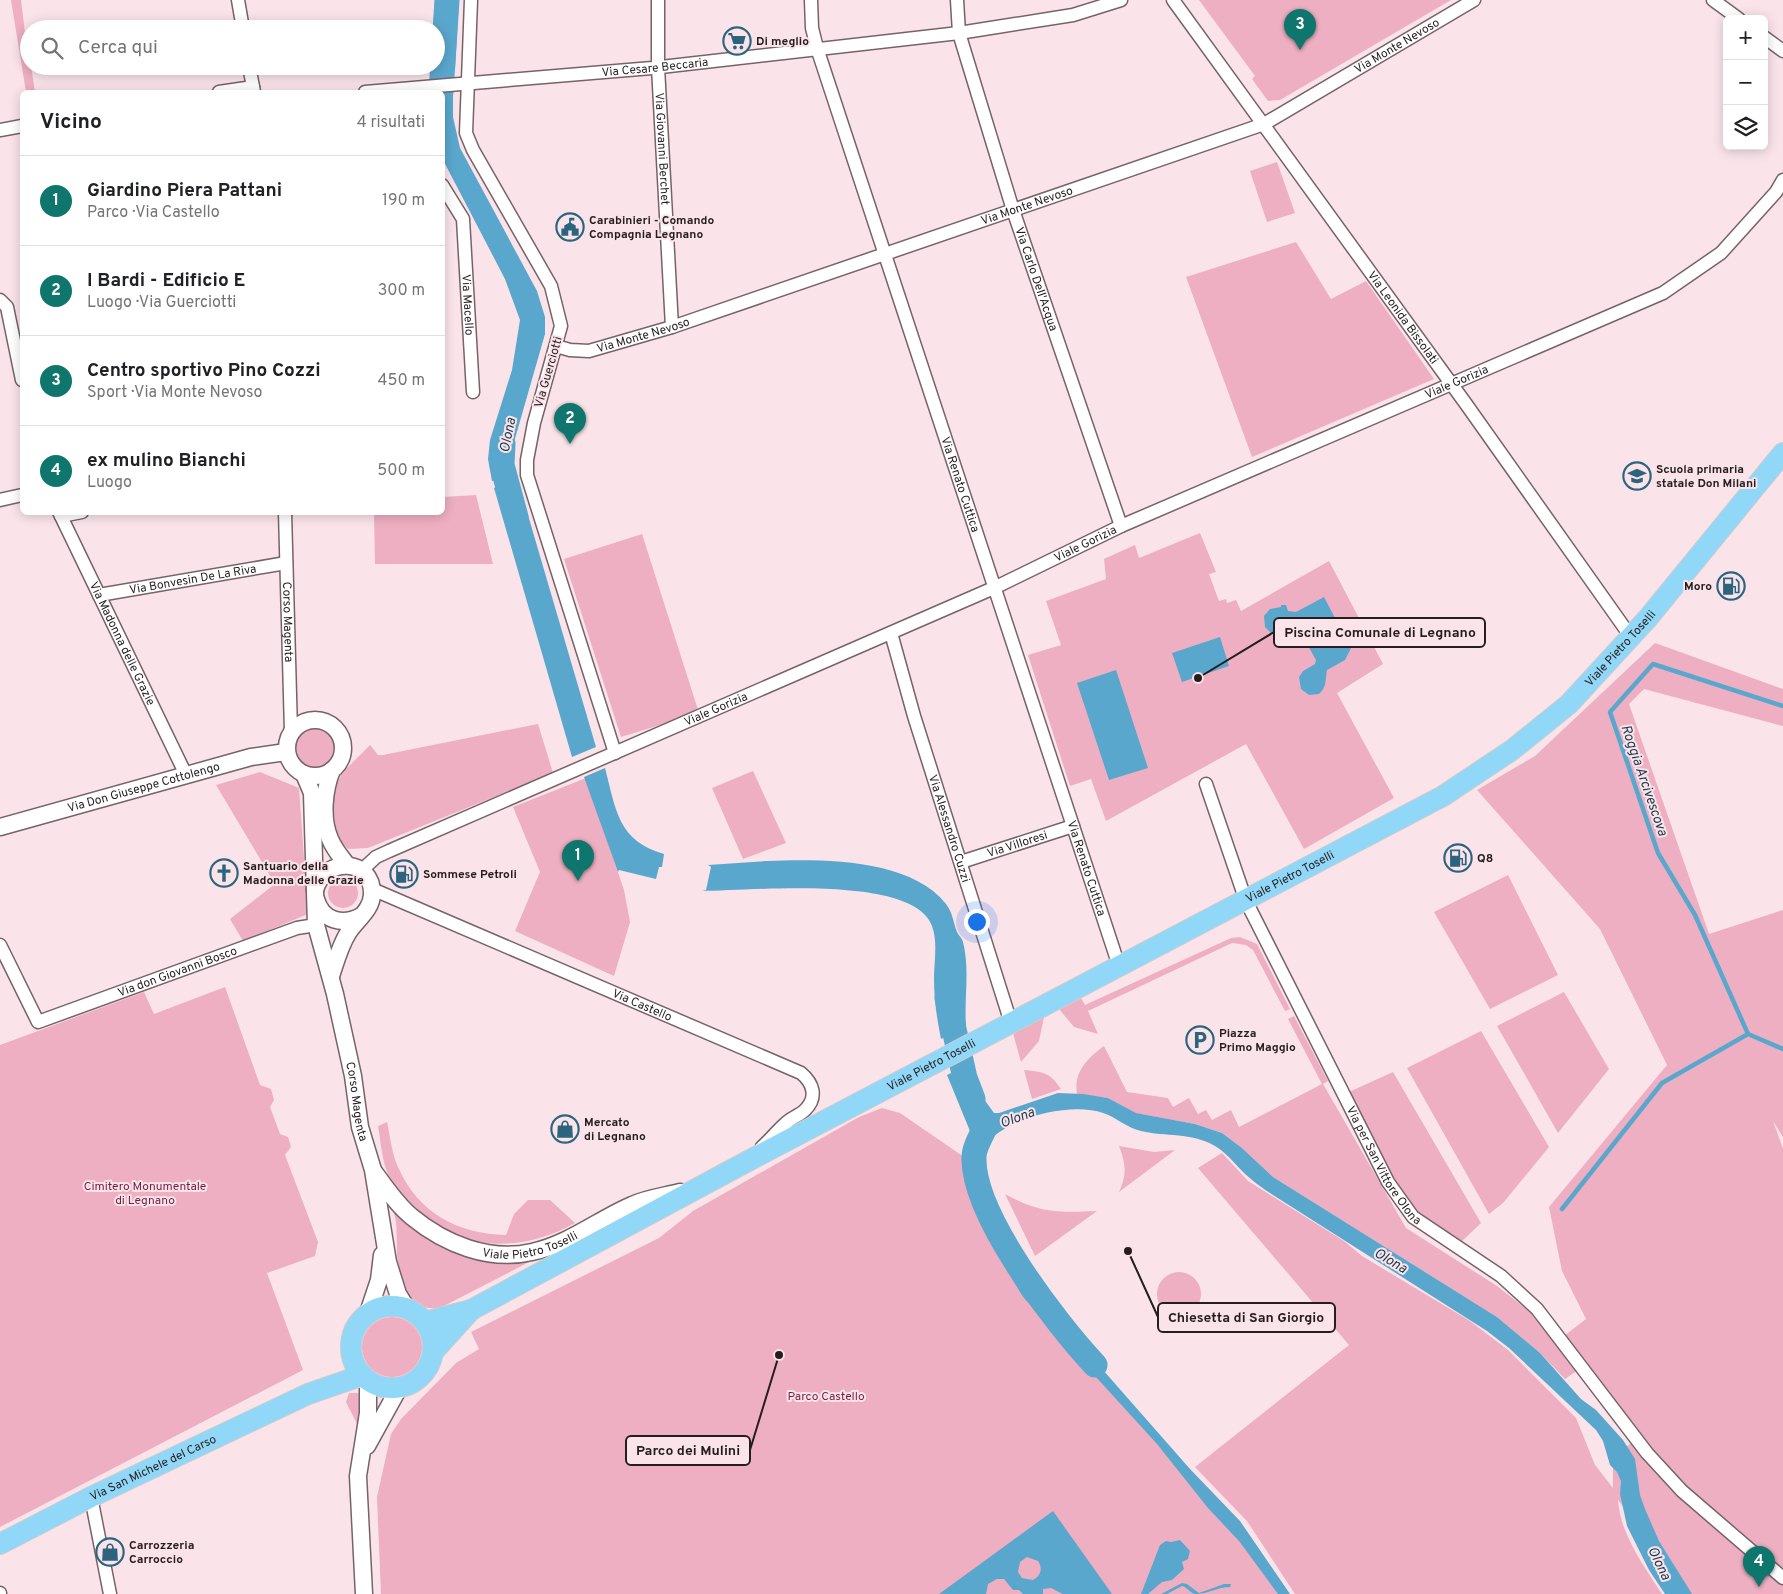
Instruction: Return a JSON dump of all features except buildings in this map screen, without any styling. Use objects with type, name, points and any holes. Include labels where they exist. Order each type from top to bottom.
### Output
[{"type":"main road","name":"Viale Pietro Toselli","points":[[424,1322],[471,1310],[707,1185],[748,1161],[1443,796],[1505,754],[1568,704],[1631,637],[1783,452]]},
{"type":"main road","points":[[386,1307],[408,1310],[424,1322],[431,1335],[433,1352],[430,1362],[418,1379],[398,1388],[383,1387],[366,1378],[355,1364],[352,1353],[354,1332],[367,1316],[386,1307]]},
{"type":"main road","name":"Viale Pietro Toselli","points":[[433,1352],[471,1310]]},
{"type":"main road","name":"Via San Michele del Carso","points":[[308,1394],[332,1375],[352,1353]]},
{"type":"main road","name":"Via San Michele del Carso","points":[[0,1544],[91,1497],[308,1394],[366,1378]]},
{"type":"street","points":[[238,0],[241,20]]},
{"type":"street","name":"Via Guerciotti","points":[[471,0],[463,83],[466,133],[473,150],[551,286],[561,326],[534,423],[527,460],[527,475],[615,753]]},
{"type":"street","name":"Via Giovanni Berchet","points":[[658,0],[658,67],[672,326]]},
{"type":"street","name":"Via Renato Cuttica","points":[[811,0],[812,28],[817,48],[996,587],[1119,966]]},
{"type":"street","name":"Via Carlo Dell'Acqua","points":[[957,0],[959,34],[1013,210],[1121,526]]},
{"type":"street","name":"Via Cesare Beccaria","points":[[405,90],[463,83],[658,67],[817,48],[959,34],[1074,15],[1121,0]]},
{"type":"street","name":"Via Leonida Bissolati","points":[[1173,0],[1453,385],[1631,637]]},
{"type":"street","name":"Via Monte Nevoso","points":[[556,346],[570,350],[590,352],[886,254],[1264,124],[1474,0]]},
{"type":"street","points":[[1714,0],[1734,15]]},
{"type":"street","points":[[1768,40],[1783,51]]},
{"type":"street","points":[[250,75],[253,90]]},
{"type":"street","points":[[0,130],[20,126]]},
{"type":"street","name":"Viale Gorizia","points":[[354,868],[380,854],[996,587],[1121,526],[1453,385],[1663,293],[1722,253],[1776,192],[1783,180]]},
{"type":"street","name":"Via Macello","points":[[445,190],[463,218],[472,392]]},
{"type":"street","points":[[0,300],[7,307],[20,370]]},
{"type":"street","points":[[0,500],[20,495]]},
{"type":"street","name":"Via Madonna delle Grazie","points":[[60,515],[186,775]]},
{"type":"street","name":"Corso Magenta","points":[[285,515],[291,732],[288,737],[286,752],[292,765],[304,774],[312,790],[316,925],[331,976],[353,1076],[360,1127],[373,1170],[393,1282],[408,1310]]},
{"type":"street","name":"Via Bonvesin De La Riva","points":[[99,595],[286,563]]},
{"type":"street","name":"Via Alessandro Cuzzi","points":[[891,633],[914,716],[1011,1023]]},
{"type":"street","points":[[291,732],[297,726],[310,720],[318,720],[332,725],[341,736],[343,744],[341,758],[332,770],[326,789],[327,830],[332,843],[354,868],[370,882],[372,889]]},
{"type":"street","name":"Via Don Giuseppe Cottolengo","points":[[0,827],[251,757],[286,752]]},
{"type":"street","points":[[304,774],[319,776],[332,770]]},
{"type":"street","name":"Via per San Vittore Olona","points":[[1206,784],[1246,901],[1388,1182],[1413,1217],[1501,1276],[1537,1309],[1647,1453],[1682,1491],[1783,1578]]},
{"type":"street","name":"Via Villoresi","points":[[961,862],[1072,826]]},
{"type":"street","points":[[354,868],[332,867],[321,876],[315,894],[321,911],[333,920],[348,922],[361,916]]},
{"type":"street","name":"Corso Magenta","points":[[331,976],[340,946],[370,904],[372,889]]},
{"type":"street","name":"Via Castello","points":[[372,889],[801,1073],[809,1080],[813,1090],[805,1110],[786,1123],[748,1161]]},
{"type":"street","name":"Via don Giovanni Bosco","points":[[0,945],[38,1022],[297,928],[316,925]]},
{"type":"street","name":"Viale Pietro Toselli","points":[[373,1170],[411,1217],[434,1232],[469,1249],[507,1254],[533,1252],[566,1240],[633,1204],[707,1185]]},
{"type":"street","name":"Corso Magenta","points":[[367,1316],[379,1280],[382,1226]]},
{"type":"street","points":[[364,1594],[358,1488],[360,1458],[368,1412],[366,1378]]},
{"type":"street","points":[[360,1458],[398,1388]]},
{"type":"street","points":[[91,1497],[110,1594]]},
{"type":"green space","points":[[11,0],[21,0],[23,20],[20,20],[20,55]]},
{"type":"green space","points":[[1199,0],[1451,0],[1280,100],[1268,101],[1252,79],[1255,76]]},
{"type":"green space","points":[[23,75],[32,75],[35,90],[26,90]]},
{"type":"green space","points":[[1277,162],[1295,213],[1267,222],[1250,171]]},
{"type":"green space","points":[[1296,242],[1331,299],[1366,281],[1434,379],[1252,457],[1186,277]]},
{"type":"green space","points":[[476,495],[493,564],[375,564],[374,515],[445,515],[445,497]]},
{"type":"green space","points":[[1200,533],[1216,572],[1209,574],[1219,601],[1226,599],[1227,603],[1236,600],[1241,611],[1329,561],[1383,664],[1337,693],[1394,798],[1304,849],[1246,744],[1106,821],[1091,779],[1070,786],[1028,655],[1061,645],[1046,601],[1106,579],[1104,559],[1135,545],[1139,558]]},
{"type":"green space","points":[[642,534],[699,713],[621,737],[564,559]]},
{"type":"green space","points":[[1655,643],[1783,689],[1783,726],[1644,689],[1629,704],[1709,934],[1783,910],[1783,1137],[1773,1121],[1783,1149],[1783,1594],[1676,1594],[1659,1553],[1618,1500],[1623,1525],[1628,1537],[1662,1594],[1295,1594],[1247,1521],[1195,1467],[1349,1345],[1198,1168],[1222,1153],[1248,1181],[1344,1241],[1362,1256],[1470,1321],[1508,1350],[1576,1418],[1595,1465],[1613,1488],[1613,1456],[1640,1437],[1564,1336],[1586,1319],[1562,1271],[1549,1207],[1667,1065],[1600,929],[1477,790],[1535,756]]},
{"type":"green space","points":[[313,724],[325,728],[331,734],[335,746],[331,758],[325,764],[313,768],[301,764],[295,758],[291,746],[295,734],[301,728]]},
{"type":"green space","points":[[538,724],[553,773],[368,848],[348,849],[340,840],[333,808],[333,796],[336,786],[345,770],[370,745],[378,755],[383,755]]},
{"type":"green space","points":[[753,771],[786,843],[743,859],[712,788]]},
{"type":"green space","points":[[260,772],[299,788],[308,914],[243,941],[230,919],[275,884],[216,785]]},
{"type":"green space","points":[[586,778],[624,890],[630,922],[614,976],[515,931],[540,872],[513,807]]},
{"type":"green space","points":[[1508,875],[1558,975],[1490,1009],[1434,912]]},
{"type":"green space","points":[[343,878],[353,883],[358,893],[353,903],[343,908],[333,903],[328,893],[333,883]]},
{"type":"green space","points":[[1240,937],[1257,944],[1290,1009],[1285,1011],[1253,950],[1246,945],[1232,943],[1088,1011],[1098,1034],[1074,1027],[1059,1009],[1081,998],[1085,1005],[1231,938]]},
{"type":"green space","name":"Cimitero Monumentale di Legnano","points":[[225,987],[260,1085],[271,1089],[274,1100],[270,1107],[280,1134],[288,1137],[291,1147],[285,1155],[318,1242],[315,1256],[267,1273],[303,1370],[0,1527],[0,1045],[144,992],[154,1014]]},
{"type":"green space","points":[[1564,992],[1609,1069],[1558,1133],[1497,1026]]},
{"type":"green space","points":[[1294,1016],[1328,1081],[1323,1084],[1406,1228],[1497,1286],[1530,1312],[1578,1370],[1565,1379],[1540,1353],[1497,1317],[1273,1177],[1242,1148],[1222,1133],[1195,1124],[1135,1113],[1108,1098],[1077,1094],[1077,1079],[1083,1066],[1092,1055],[1104,1046],[1127,1092],[1168,1098],[1173,1107],[1189,1098],[1198,1114],[1206,1110],[1212,1120],[1231,1110],[1239,1127],[1322,1084],[1288,1019]]},
{"type":"green space","points":[[1044,1017],[1039,1041],[1021,1062],[1013,1033]]},
{"type":"green space","points":[[1481,1031],[1549,1147],[1503,1203],[1489,1214],[1407,1068]]},
{"type":"green space","points":[[1024,1070],[1046,1074],[1061,1089],[1032,1099]]},
{"type":"green space","points":[[1393,1072],[1481,1223],[1460,1243],[1419,1213],[1393,1181],[1349,1092]]},
{"type":"green space","name":"Parco Castello","points":[[882,1108],[900,1113],[967,1159],[967,1171],[981,1210],[1012,1266],[1187,1469],[1279,1594],[381,1594],[377,1497],[391,1434],[401,1419],[456,1363],[479,1349],[471,1332],[659,1238],[693,1211],[859,1117]]},
{"type":"green space","points":[[387,1122],[394,1156],[406,1183],[428,1208],[442,1218],[472,1230],[488,1234],[506,1235],[514,1214],[528,1200],[550,1200],[575,1223],[549,1235],[523,1242],[497,1244],[472,1241],[448,1233],[426,1219],[406,1201],[390,1178],[383,1160],[378,1126]]},
{"type":"green space","points":[[1119,1146],[1154,1152],[1175,1150],[1119,1192],[1125,1169]]},
{"type":"green space","points":[[1005,1194],[1028,1205],[1060,1212],[1097,1211],[1035,1256]]},
{"type":"green space","points":[[391,1204],[427,1236],[442,1246],[456,1252],[472,1256],[537,1258],[440,1308],[424,1307],[412,1301],[404,1292],[398,1265],[396,1222]]},
{"type":"green space","points":[[1175,1272],[1183,1272],[1195,1278],[1201,1294],[1195,1310],[1183,1316],[1175,1316],[1163,1310],[1157,1298],[1157,1290],[1163,1278]]},
{"type":"green space","points":[[386,1317],[398,1317],[409,1322],[417,1330],[422,1341],[420,1359],[409,1372],[398,1377],[386,1377],[375,1372],[367,1364],[362,1353],[362,1341],[367,1330],[375,1322]]},
{"type":"green space","points":[[349,1393],[361,1393],[362,1406],[359,1428],[346,1402]]},
{"type":"water","points":[[435,0],[459,0],[455,69],[445,70],[445,20],[434,20]]},
{"type":"water","points":[[453,92],[453,117],[460,148],[537,291],[545,317],[545,334],[512,449],[512,461],[516,475],[492,481],[488,459],[490,440],[512,370],[520,320],[505,279],[445,164],[445,93]]},
{"type":"water","points":[[518,481],[596,747],[572,757],[494,488]]},
{"type":"water","points":[[1324,597],[1351,648],[1345,660],[1327,670],[1322,691],[1319,694],[1309,695],[1301,689],[1299,677],[1303,671],[1315,664],[1316,660],[1297,626],[1291,625],[1284,634],[1272,634],[1265,627],[1264,616],[1270,609],[1281,607],[1281,605],[1286,605],[1288,611],[1296,612]]},
{"type":"water","points":[[1220,637],[1229,666],[1182,682],[1172,653]]},
{"type":"water","points":[[1116,670],[1148,768],[1109,780],[1077,683]]},
{"type":"water","points":[[605,768],[612,797],[621,822],[637,841],[664,854],[662,867],[659,867],[656,879],[619,870],[618,872],[584,777]]},
{"type":"water","points":[[813,860],[863,864],[910,878],[930,889],[948,907],[957,932],[963,942],[966,963],[966,1025],[941,1039],[934,979],[934,932],[932,926],[919,910],[895,899],[864,892],[791,888],[702,891],[706,890],[711,867],[708,865]]},
{"type":"water","points":[[970,1064],[978,1091],[994,1113],[1058,1093],[1083,1094],[1108,1098],[1136,1113],[1195,1124],[1222,1133],[1242,1148],[1273,1177],[1497,1317],[1540,1353],[1581,1399],[1596,1410],[1623,1440],[1635,1459],[1640,1495],[1659,1541],[1692,1594],[1665,1594],[1649,1570],[1627,1526],[1620,1494],[1621,1481],[1617,1472],[1610,1465],[1603,1441],[1596,1430],[1509,1348],[1487,1331],[1267,1191],[1246,1175],[1220,1149],[1206,1142],[1188,1137],[1141,1131],[1103,1113],[1072,1109],[1054,1111],[1017,1122],[1001,1131],[989,1141],[980,1153],[972,1150],[972,1136],[947,1075]]},
{"type":"water","points":[[969,1162],[978,1165],[980,1186],[988,1207],[1020,1277],[1031,1293],[1103,1370],[1190,1469],[1240,1521],[1290,1594],[1278,1594],[1239,1541],[1208,1508],[1157,1444],[1024,1298],[1001,1260],[976,1203],[971,1186]]},
{"type":"water","points":[[1053,1511],[1112,1594],[1063,1594],[1051,1588],[1043,1589],[1043,1594],[1023,1594],[1019,1590],[1013,1590],[1004,1579],[997,1579],[988,1584],[986,1594],[939,1594]],"holes":[[[1027,1557],[1038,1561],[1041,1569],[1038,1576],[1033,1580],[1022,1578],[1018,1572],[1020,1562]]]},
{"type":"water","points":[[1180,1540],[1190,1551],[1188,1559],[1182,1562],[1184,1569],[1172,1580],[1162,1582],[1148,1594],[1141,1594],[1160,1545],[1166,1541]]},
{"type":"water","points":[[1182,1583],[1187,1584],[1199,1593],[1224,1584],[1231,1584],[1230,1587],[1200,1594],[1195,1594],[1182,1586],[1167,1594],[1161,1594]]},
{"type":"waterway","name":"Olona","points":[[445,31],[447,0]]},
{"type":"waterway","name":"Olona","points":[[441,90],[442,75]]},
{"type":"waterway","name":"Olona","points":[[503,444],[502,465],[516,517]]},
{"type":"waterway","name":"Roggia Arcivescova","points":[[1748,1034],[1695,915],[1658,853],[1610,712],[1653,664],[1783,706]]},
{"type":"waterway","name":"Olona","points":[[947,998],[965,1078],[973,1099]]},
{"type":"waterway","name":"Roggia Arcivescova","points":[[1562,1209],[1662,1083],[1748,1034],[1783,1049]]},
{"type":"waterway","name":"Olona","points":[[985,1128],[976,1146],[974,1157],[977,1181],[987,1208],[1001,1237],[1019,1267],[1059,1323],[1095,1365]]},
{"type":"place","name":"Di meglio","points":[[737,41]]},
{"type":"place","name":"Centro sportivo Pino Cozzi","points":[[1300,50]]},
{"type":"place","name":"Carabinieri - Comando Compagnia Legnano","points":[[570,227]]},
{"type":"place","name":"I Bardi - Edificio E","points":[[570,444]]},
{"type":"place","name":"Scuola primaria statale Don Milani","points":[[1637,476]]},
{"type":"place","name":"Moro","points":[[1731,586]]},
{"type":"place","name":"Piscina Comunale di Legnano","points":[[1198,678]]},
{"type":"place","name":"Q8","points":[[1458,858]]},
{"type":"place","name":"Santuario della Madonna delle Grazie","points":[[224,873]]},
{"type":"place","name":"Sommese Petroli","points":[[404,874]]},
{"type":"place","name":"Giardino Piera Pattani","points":[[578,881]]},
{"type":"place","name":"Piazza Primo Maggio","points":[[1200,1040]]},
{"type":"place","name":"Mercato di Legnano","points":[[565,1129]]},
{"type":"place","name":"Chiesetta di San Giorgio","points":[[1128,1251]]},
{"type":"place","name":"Parco dei Mulini","points":[[779,1355]]},
{"type":"place","name":"Carrozzeria Carroccio","points":[[110,1552]]},
{"type":"place","name":"ex mulino Bianchi","points":[[1759,1587]]}]
